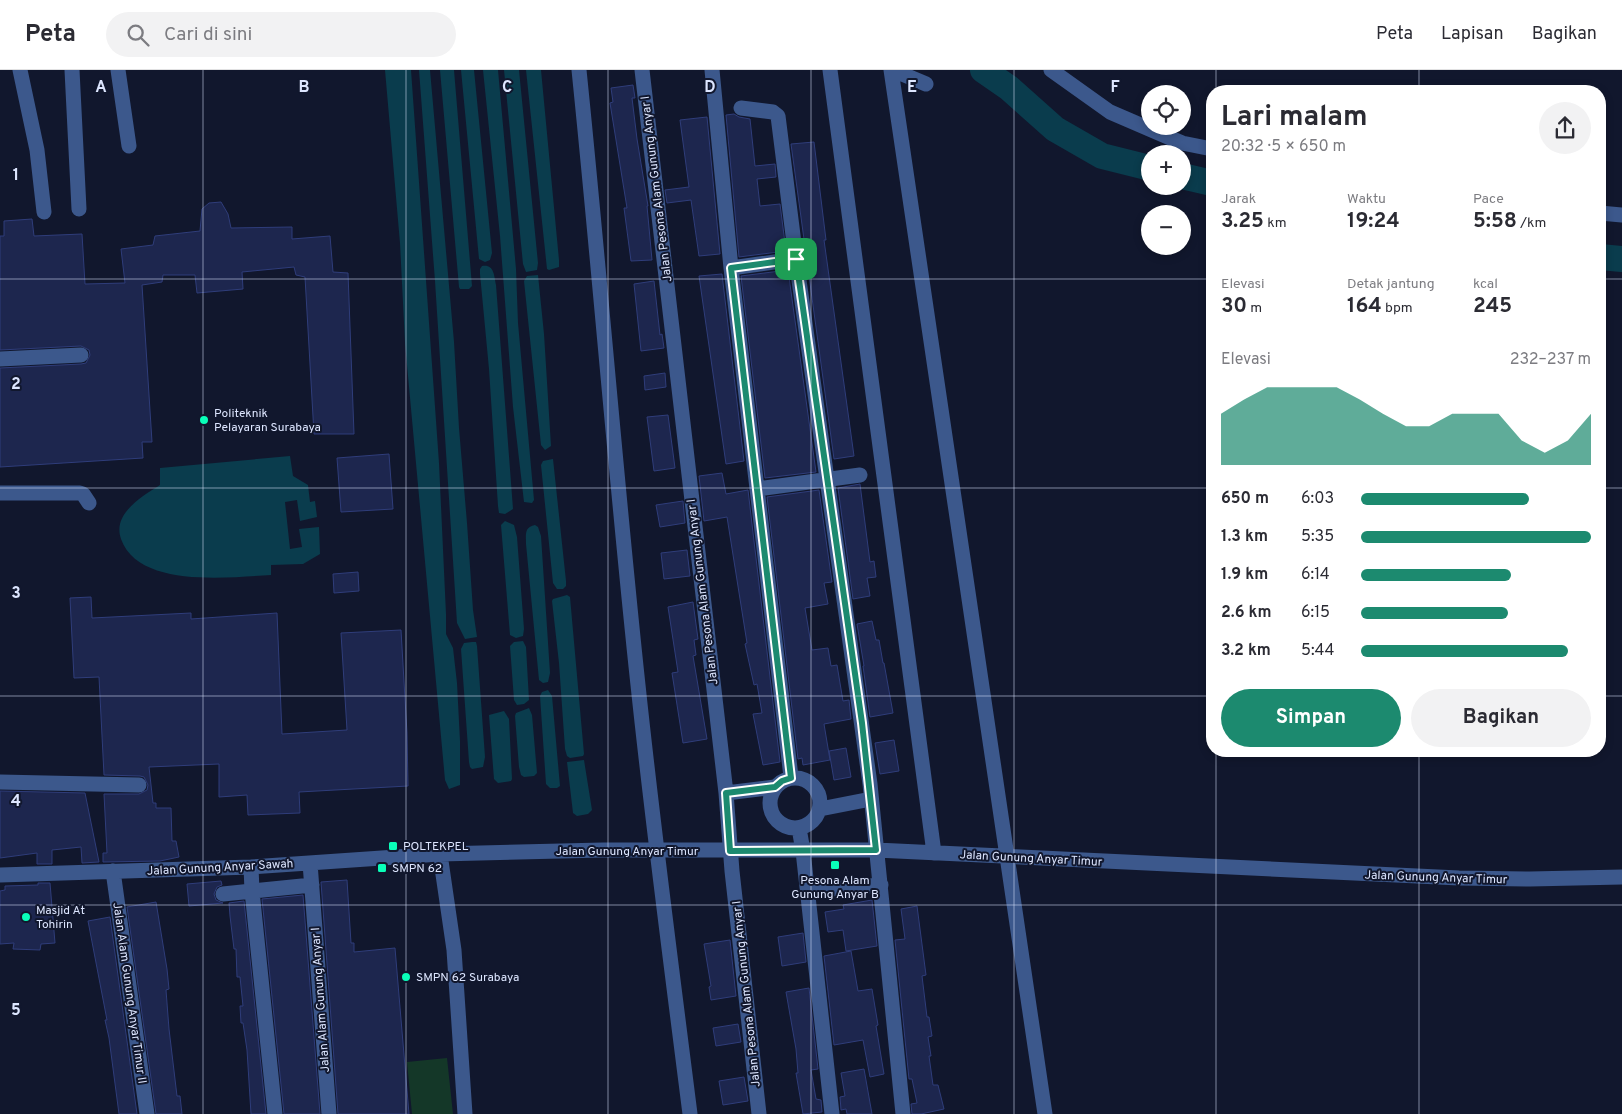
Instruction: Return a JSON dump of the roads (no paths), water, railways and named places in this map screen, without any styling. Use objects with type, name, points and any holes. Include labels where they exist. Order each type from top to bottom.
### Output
[{"type":"street","points":[[20,70],[37,150],[44,212]]},
{"type":"street","points":[[72,70],[79,209]]},
{"type":"street","points":[[118,70],[129,146]]},
{"type":"street","points":[[579,70],[621,520],[657,850],[690,1114]]},
{"type":"street","name":"Jalan Pesona Alam Gunung Anyar I","points":[[642,70],[726,793],[730,851],[759,1114]]},
{"type":"street","points":[[712,70],[731,268],[791,778]]},
{"type":"street","points":[[830,70],[934,853]]},
{"type":"street","points":[[892,70],[926,84]]},
{"type":"street","points":[[892,70],[1045,1114]]},
{"type":"street","points":[[1051,70],[1110,112],[1182,143],[1206,148]]},
{"type":"street","points":[[741,108],[773,112],[778,116],[796,259],[872,799],[903,1114]]},
{"type":"street","points":[[1606,214],[1622,215]]},
{"type":"street","points":[[731,268],[796,259]]},
{"type":"street","points":[[0,359],[81,355]]},
{"type":"street","points":[[757,489],[860,475]]},
{"type":"street","points":[[0,493],[80,493],[83,494],[89,504]]},
{"type":"street","points":[[791,778],[802,778],[811,782],[821,799],[820,809],[816,818],[799,828],[784,825],[773,816],[770,806],[770,796],[775,787],[782,781],[791,778]]},
{"type":"street","points":[[0,782],[139,785]]},
{"type":"street","points":[[726,793],[775,787]]},
{"type":"street","points":[[820,809],[872,799]]},
{"type":"street","points":[[799,828],[808,890],[832,1114]]},
{"type":"street","name":"Jalan Gunung Anyar Timur","points":[[440,854],[603,850],[876,850],[1451,878],[1622,877]]},
{"type":"street","points":[[440,854],[454,950],[465,1114]]},
{"type":"street","name":"Jalan Gunung Anyar Sawah","points":[[0,875],[251,866],[440,854]]},
{"type":"street","name":"Jalan Alam Gunung Anyar I","points":[[310,863],[329,1114]]},
{"type":"street","points":[[251,866],[275,1114]]},
{"type":"street","name":"Jalan Alam Gunung Anyar Timur II","points":[[113,871],[147,1114]]},
{"type":"street","points":[[223,894],[312,885]]},
{"type":"street","points":[[808,890],[881,885]]},
{"type":"water","points":[[385,70],[411,70],[439,463],[446,634],[453,648],[457,683],[460,785],[449,789],[445,780],[405,343],[400,243]]},
{"type":"water","points":[[419,70],[430,70],[454,342],[473,610],[477,637],[465,639],[457,623]]},
{"type":"water","points":[[440,70],[454,70],[472,286],[469,289],[460,289],[459,287]]},
{"type":"water","points":[[461,70],[474,70],[492,253],[490,260],[485,262],[479,259]]},
{"type":"water","points":[[483,70],[498,70],[516,269],[518,323],[534,500],[532,503],[524,502],[513,407],[500,236]]},
{"type":"water","points":[[504,70],[519,70],[538,263],[537,270],[526,272],[523,264]]},
{"type":"water","points":[[526,70],[541,70],[559,260],[559,267],[549,270],[547,269]]},
{"type":"water","points":[[482,266],[491,268],[496,285],[513,509],[505,514],[499,513],[498,506],[489,369],[480,274]]},
{"type":"water","points":[[538,275],[544,334],[551,446],[545,450],[541,445],[524,281],[527,276]]},
{"type":"water","points":[[290,456],[293,476],[308,485],[310,502],[315,501],[317,517],[300,521],[297,500],[285,502],[290,549],[302,547],[299,529],[319,527],[320,554],[303,564],[271,565],[271,575],[210,578],[187,576],[166,573],[146,566],[131,555],[121,539],[119,530],[125,513],[138,500],[160,485],[160,468]]},
{"type":"water","points":[[553,459],[566,581],[566,586],[563,589],[557,589],[553,583],[541,465],[543,461]]},
{"type":"water","points":[[505,521],[514,525],[517,537],[524,629],[523,636],[516,638],[510,635],[501,525]]},
{"type":"water","points":[[535,525],[538,527],[541,536],[550,673],[548,682],[543,683],[539,680],[526,544],[527,530]]},
{"type":"water","points":[[567,595],[570,597],[584,754],[583,756],[570,758],[567,756],[565,749],[559,663],[552,601]]},
{"type":"water","points":[[523,641],[526,647],[529,700],[524,704],[517,705],[514,700],[510,646],[514,642]]},
{"type":"water","points":[[476,642],[485,757],[483,767],[472,769],[469,762],[461,649],[464,643]]},
{"type":"water","points":[[548,690],[552,696],[560,786],[557,788],[550,788],[546,784],[540,696],[542,692]]},
{"type":"water","points":[[529,708],[532,715],[537,773],[534,776],[524,777],[521,775],[519,767],[515,716],[516,713]]},
{"type":"water","points":[[504,711],[509,719],[512,779],[511,781],[498,783],[494,779],[489,715]]},
{"type":"water","points":[[584,760],[592,810],[588,814],[577,816],[573,813],[567,762]]},
{"type":"waterway","points":[[983,70],[1009,88],[1055,129],[1102,156],[1141,166]]},
{"type":"waterway","points":[[1191,178],[1206,182]]},
{"type":"waterway","points":[[1606,258],[1622,259]]},
{"type":"place","name":"Politeknik Pelayaran Surabaya","points":[[204,420]]},
{"type":"place","name":"POLTEKPEL","points":[[393,846]]},
{"type":"place","name":"Pesona Alam Gunung Anyar B","points":[[835,865]]},
{"type":"place","name":"SMPN 62","points":[[382,868]]},
{"type":"place","name":"Masjid At Tohirin","points":[[26,917]]},
{"type":"place","name":"SMPN 62 Surabaya","points":[[406,977]]}]
